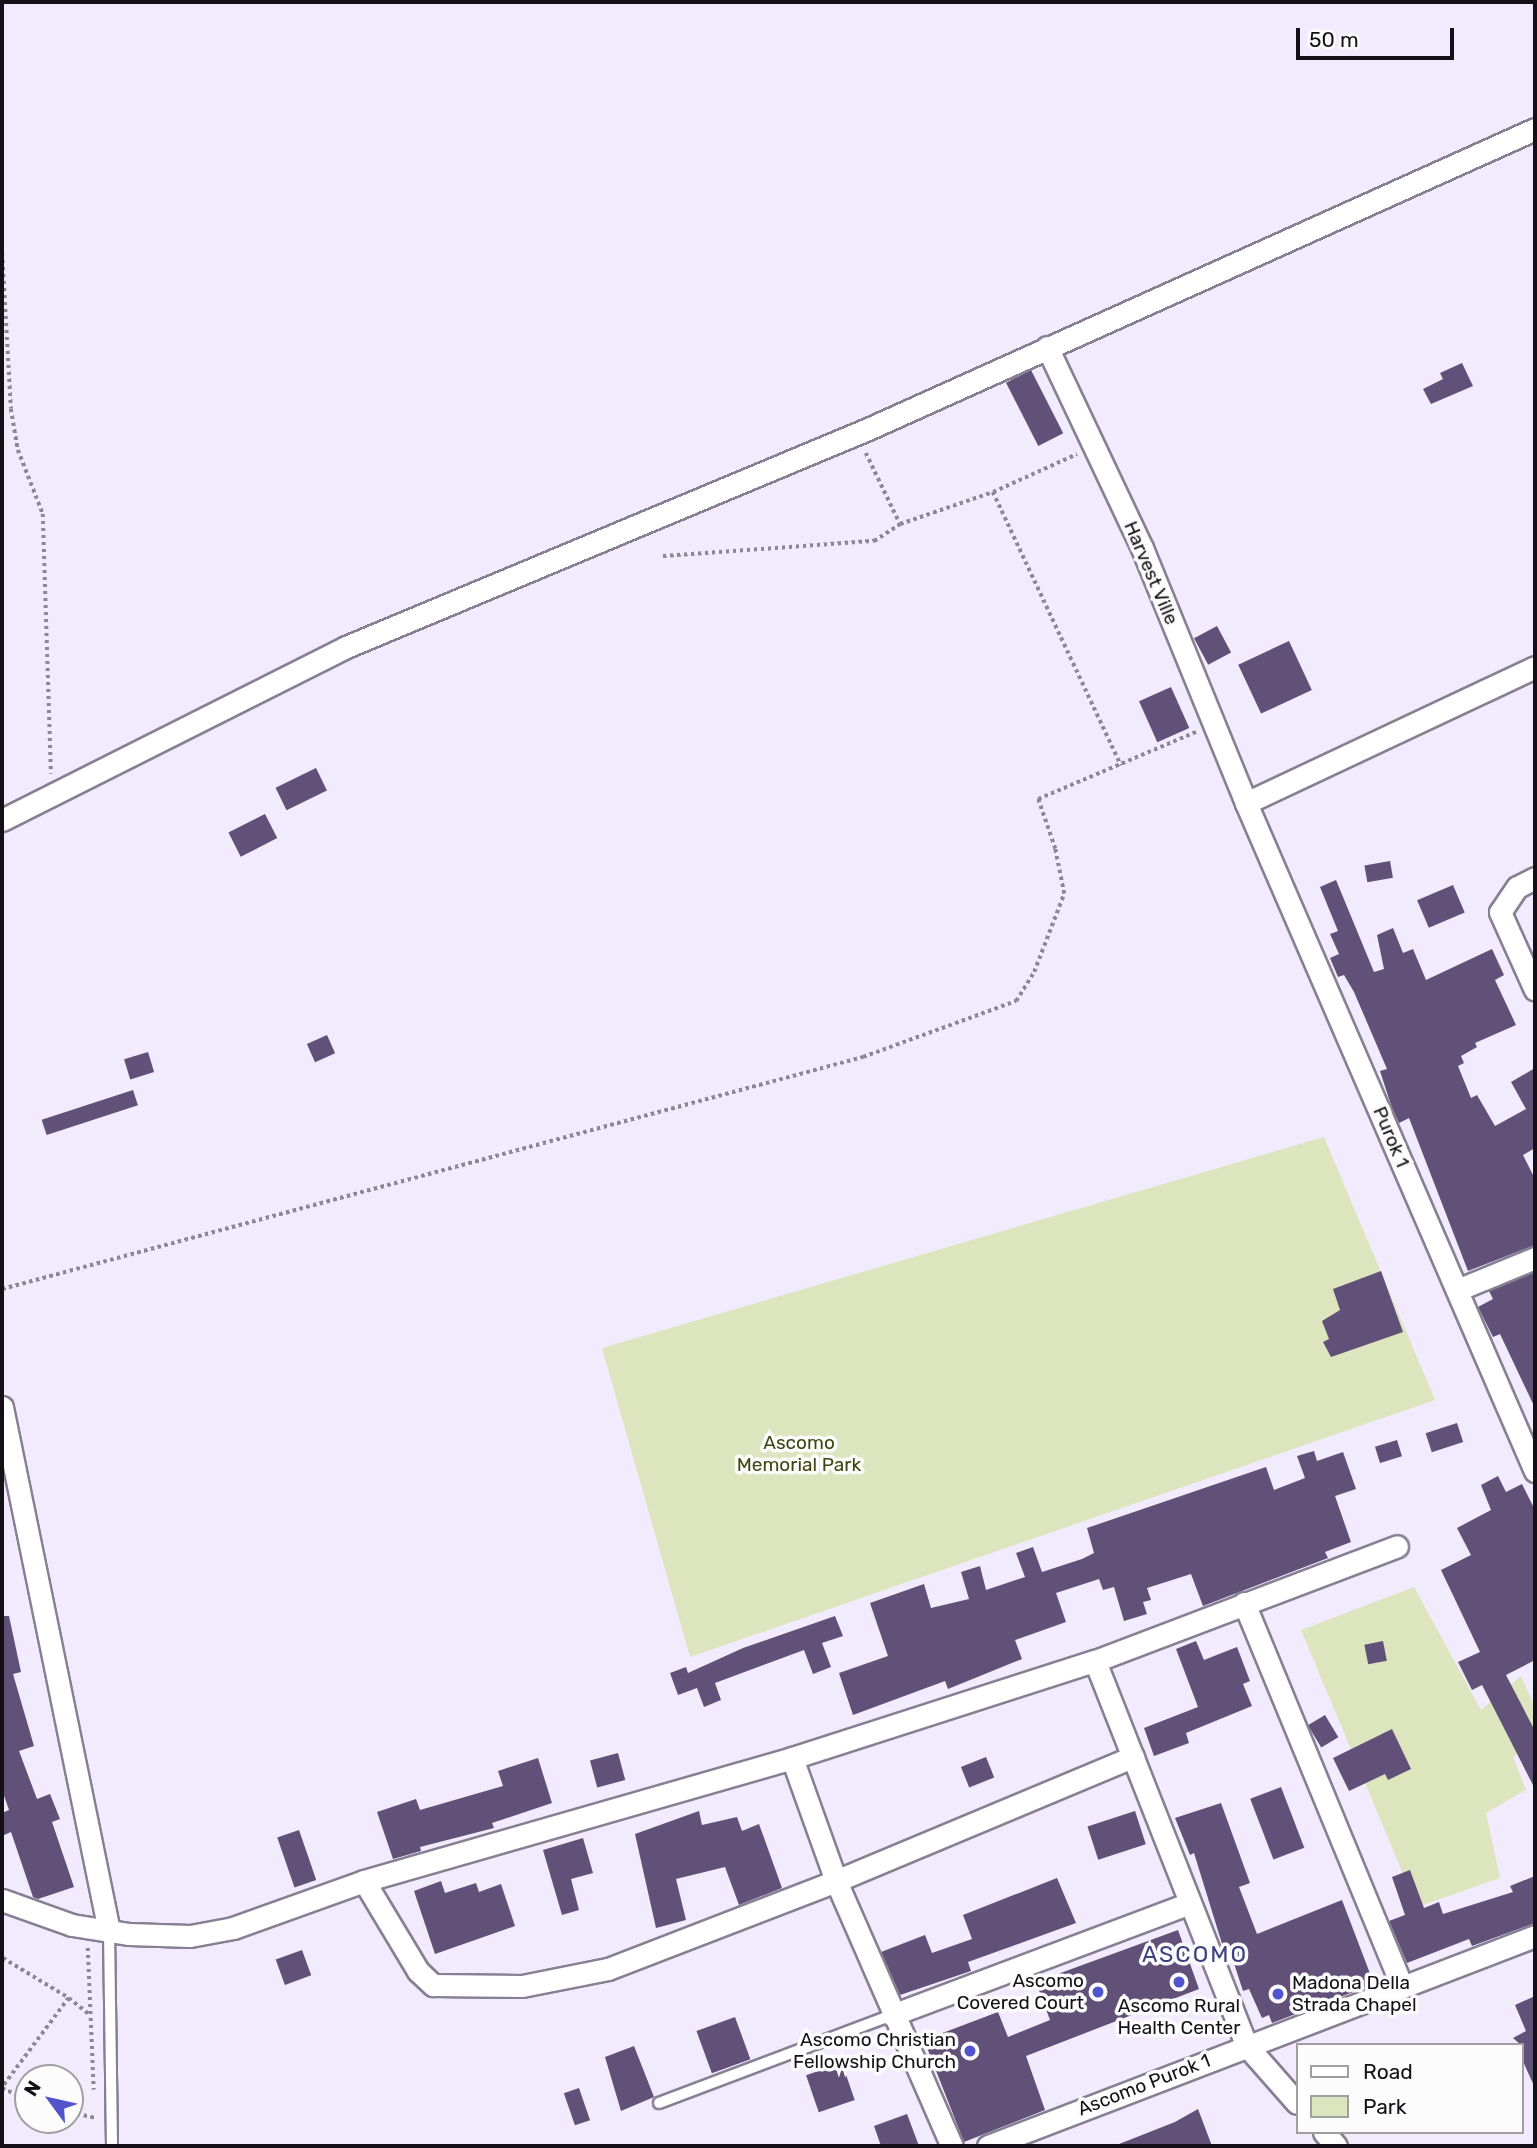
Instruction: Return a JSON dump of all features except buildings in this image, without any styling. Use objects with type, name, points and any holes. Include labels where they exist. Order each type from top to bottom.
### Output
[{"type":"street","points":[[2,820],[346,647],[856,434],[1535,129]]},
{"type":"street","name":"Harvest Ville","points":[[1047,347],[1142,548],[1246,803]]},
{"type":"street","points":[[1246,803],[1535,667]]},
{"type":"street","name":"Purok 1","points":[[1246,803],[1535,1471]]},
{"type":"street","points":[[1535,878],[1517,887],[1500,912],[1535,990]]},
{"type":"street","points":[[1457,1290],[1535,1258]]},
{"type":"street","points":[[2,1407],[100,1935]]},
{"type":"street","points":[[2,1900],[100,1935],[190,1936],[233,1928],[365,1881],[792,1758],[1095,1661],[1244,1602],[1397,1546]]},
{"type":"street","points":[[1244,1602],[1401,1984]]},
{"type":"street","points":[[1095,1661],[1246,2045],[1296,2102]]},
{"type":"street","points":[[365,1881],[418,1971],[433,1985],[522,1986],[608,1969],[836,1881],[1133,1757]]},
{"type":"street","points":[[792,1758],[836,1881],[892,2015],[952,2146]]},
{"type":"street","points":[[892,2015],[1190,1903]]},
{"type":"street","name":"Ascomo Purok 1","points":[[988,2146],[1401,1984],[1535,1936]]},
{"type":"lane","points":[[100,1935],[112,2146]]},
{"type":"lane","points":[[659,2103],[892,2015]]},
{"type":"path","points":[[2,246],[11,409],[18,450],[43,514],[52,795]]},
{"type":"path","points":[[856,434],[900,524]]},
{"type":"path","points":[[663,556],[874,541],[900,524],[993,492],[1094,446]]},
{"type":"path","points":[[993,492],[1121,765]]},
{"type":"path","points":[[2,1289],[863,1057],[1016,1001],[1034,972],[1064,894],[1055,849],[1038,799],[1214,725]]},
{"type":"path","points":[[94,2093],[86,1959],[100,1935]]},
{"type":"path","points":[[2,1958],[69,1998],[89,2014]]},
{"type":"path","points":[[20,2064],[69,1998]]},
{"type":"path","points":[[14,2072],[2,2088],[14,2094]]},
{"type":"path","points":[[84,2116],[95,2120],[94,2106]]},
{"type":"green space","name":"Ascomo Memorial Park","points":[[1324,1137],[1435,1400],[690,1657],[602,1348]]},
{"type":"green space","points":[[1414,1587],[1481,1710],[1521,1676],[1535,1708],[1535,1740],[1513,1757],[1526,1790],[1486,1813],[1500,1878],[1417,1907],[1301,1630]]},
{"type":"place","name":"Ascomo Rural Health Center","points":[[1179,1982]]},
{"type":"place","name":"Ascomo Covered Court","points":[[1098,1992]]},
{"type":"place","name":"Madona Della Strada Chapel","points":[[1278,1994]]},
{"type":"place","name":"Ascomo Christian Fellowship Church","points":[[970,2051]]},
{"type":"district","name":"ASCOMO","points":[[1195,1954]]}]
